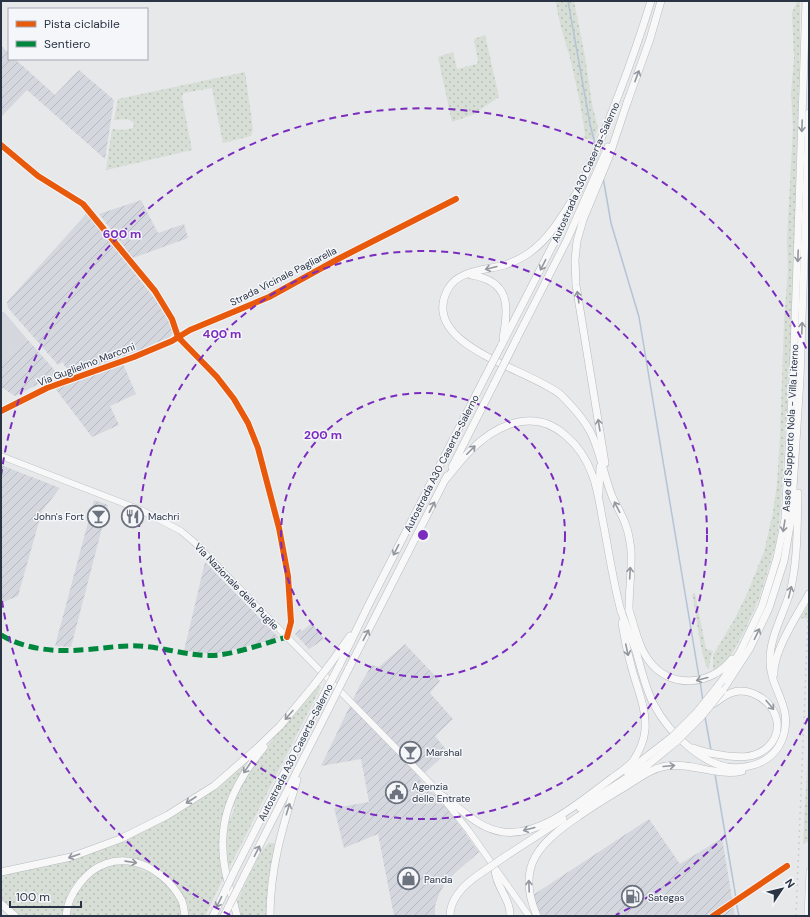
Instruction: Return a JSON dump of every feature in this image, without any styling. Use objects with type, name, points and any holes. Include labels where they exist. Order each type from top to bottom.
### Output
[{"type":"highway","name":"Autostrada A30 Caserta-Salerno","points":[[212,916],[362,618],[559,233],[609,120],[636,48],[651,1]]},
{"type":"highway","name":"Autostrada A30 Caserta-Salerno","points":[[224,916],[593,190],[608,154],[650,39],[661,1]]},
{"type":"highway","name":"Asse di Supporto Nola - Villa Literno","points":[[602,787],[677,739],[722,681],[747,640],[762,606],[777,558],[785,519],[793,378],[806,2]]},
{"type":"highway","name":"Asse di Supporto Nola - Villa Literno","points":[[647,765],[693,726],[722,694],[758,632],[771,602],[784,560],[792,512],[798,418],[809,114]]},
{"type":"highway","points":[[579,189],[550,232],[531,252],[506,265],[459,277],[448,288],[442,309],[444,318],[451,330],[457,336],[484,354],[558,393],[578,412],[592,435],[613,498],[626,526],[629,537],[631,551],[629,610],[636,652]]},
{"type":"highway","points":[[593,190],[577,241],[575,260],[576,285],[604,454],[606,477]]},
{"type":"highway","points":[[467,274],[488,279],[494,283],[505,298],[507,314],[501,346]]},
{"type":"highway","points":[[537,916],[530,898],[529,883],[531,868],[539,849],[560,829],[609,796],[659,767],[677,766],[709,770],[731,770],[742,768],[763,762],[773,754],[781,742],[786,722],[783,704],[770,666],[770,654],[790,592],[795,565],[800,463],[798,418]]},
{"type":"highway","points":[[441,795],[454,803],[462,812],[481,825],[493,830],[516,832],[538,827],[564,813],[627,768],[638,751],[645,732],[644,713],[627,649],[599,499],[592,474],[584,457],[570,439],[558,428],[535,421],[522,420],[511,423],[500,427],[469,452],[446,480]]},
{"type":"highway","points":[[599,457],[601,478],[599,499]]},
{"type":"highway","points":[[775,683],[774,668],[778,651],[809,594]]},
{"type":"highway","points":[[629,610],[638,640],[649,661],[658,670],[672,679],[686,681],[702,680],[716,673],[729,662],[747,640]]},
{"type":"highway","points":[[621,612],[653,703],[677,739],[697,754],[709,757],[750,756],[761,752],[771,743],[776,732],[776,713],[769,704],[758,695],[743,691],[722,694]]},
{"type":"highway","points":[[237,916],[226,876],[223,854],[223,829],[225,816],[234,790],[251,763],[331,663],[362,618]]},
{"type":"highway","points":[[1,872],[71,857],[120,838],[168,815],[214,786],[280,726]]},
{"type":"highway","points":[[709,757],[731,770]]},
{"type":"highway","points":[[270,916],[271,883],[274,862],[285,817],[303,759]]},
{"type":"highway","points":[[609,796],[647,765]]},
{"type":"highway","points":[[450,916],[450,909],[464,886],[547,828],[647,765]]},
{"type":"highway","points":[[547,828],[564,813]]},
{"type":"highway","points":[[66,916],[66,911],[72,893],[83,879],[108,862],[130,861],[145,865],[161,875],[172,886],[182,903],[185,916]]},
{"type":"highway","points":[[495,869],[495,875],[508,904],[510,916]]},
{"type":"highway","points":[[1,904],[15,916]]},
{"type":"main road","name":"Via Nazionale delle Puglie","points":[[1,456],[141,510],[181,531],[194,542],[441,795],[528,916]]},
{"type":"street","points":[[1,144],[38,176],[83,204],[155,291],[172,319],[178,337],[217,377],[234,399],[248,423],[258,448],[279,528],[288,576],[291,622],[287,637]]},
{"type":"street","name":"Strada Vicinale Pagliarella","points":[[178,337],[190,330],[269,297],[340,258],[456,200]]},
{"type":"street","name":"Via Guglielmo Marconi","points":[[1,411],[47,388],[134,357],[178,337]]},
{"type":"street","points":[[713,916],[787,866]]},
{"type":"street","points":[[807,916],[809,871]]},
{"type":"shaded area","points":[[556,1],[574,1],[592,104],[598,128],[594,140],[583,138],[585,135],[579,96],[560,23]]},
{"type":"shaded area","points":[[797,1],[800,1],[800,43],[791,344],[780,516],[776,544],[760,596],[745,630],[733,652],[723,664],[713,670],[713,655],[734,620],[746,596],[764,552],[773,512],[777,484],[784,321],[788,270],[787,240],[793,127],[791,94],[794,58],[792,13]]},
{"type":"shaded area","points":[[485,35],[499,97],[472,115],[452,122],[438,57],[453,52],[457,69],[477,64],[478,61],[474,39]]},
{"type":"shaded area","points":[[1,46],[8,52],[8,60],[16,60],[55,95],[79,70],[114,100],[105,159],[27,90],[1,117]]},
{"type":"shaded area","points":[[245,72],[253,129],[251,136],[223,143],[212,88],[183,93],[182,98],[192,150],[106,170],[112,129],[124,130],[133,128],[134,125],[133,122],[127,119],[114,120],[118,99]]},
{"type":"shaded area","points":[[141,200],[158,233],[184,224],[188,238],[133,258],[99,214]]},
{"type":"shaded area","points":[[87,213],[161,307],[173,329],[170,337],[73,375],[63,362],[58,365],[8,308],[7,302]]},
{"type":"shaded area","points":[[1,312],[4,312],[27,339],[1,361]]},
{"type":"shaded area","points":[[27,339],[58,374],[15,396],[1,387],[1,361]]},
{"type":"shaded area","points":[[123,364],[136,394],[110,406],[119,425],[92,437],[54,387]]},
{"type":"shaded area","points":[[1,465],[60,488],[42,511],[18,596],[1,603]]},
{"type":"shaded area","points":[[94,500],[108,505],[71,647],[55,646]]},
{"type":"shaded area","points":[[205,562],[279,638],[219,653],[184,651]]},
{"type":"shaded area","points":[[695,593],[706,649],[713,651],[709,670],[706,665],[699,636],[692,594]]},
{"type":"shaded area","points":[[809,603],[809,619],[801,618]]},
{"type":"shaded area","points":[[312,623],[324,639],[309,649],[295,634],[300,629],[302,631]]},
{"type":"shaded area","points":[[405,644],[440,681],[430,693],[453,719],[435,736],[448,752],[419,778],[446,807],[479,852],[445,883],[435,906],[435,916],[394,916],[378,834],[344,848],[334,808],[369,802],[361,759],[321,766],[361,683],[372,665],[379,667]]},
{"type":"shaded area","points":[[317,685],[321,687],[228,870],[225,848],[227,827],[235,807],[231,806],[253,764]]},
{"type":"shaded area","points":[[809,734],[809,841],[803,844]]},
{"type":"shaded area","points":[[246,762],[232,790],[223,816],[219,847],[224,877],[205,916],[187,916],[178,888],[172,880],[157,867],[140,860],[122,858],[105,862],[89,869],[76,881],[67,897],[63,916],[19,916],[1,900],[1,873],[31,868],[146,827]]},
{"type":"shaded area","points":[[649,819],[680,864],[722,838],[735,916],[541,916],[535,906],[533,895]]},
{"type":"shaded area","points":[[269,843],[275,843],[269,883],[267,916],[241,916],[237,902],[256,862]]},
{"type":"shaded area","points":[[116,864],[141,866],[140,870],[156,874],[177,897],[183,916],[67,916],[73,894],[96,870]]},
{"type":"waterway","points":[[568,1],[590,124],[595,144]]},
{"type":"waterway","points":[[603,177],[611,223],[639,317],[699,677]]},
{"type":"waterway","points":[[700,681],[703,701]]},
{"type":"waterway","points":[[705,717],[711,750]]},
{"type":"waterway","points":[[715,774],[736,898]]},
{"type":"waterway","points":[[736,902],[739,916]]},
{"type":"railway","points":[[796,916],[808,619]]},
{"type":"marked path","points":[[1,635],[19,644],[50,650],[70,651],[138,646],[209,656],[236,652],[287,637]]},
{"type":"cycle path","points":[[1,145],[38,176],[83,204],[155,291],[172,319],[178,337],[217,377],[234,399],[248,423],[258,448],[279,528],[288,576],[291,622],[287,637]]},
{"type":"cycle path","points":[[1,411],[47,388],[134,357],[172,341],[190,330],[269,297],[340,258],[456,199]]},
{"type":"cycle path","points":[[713,916],[787,866]]},
{"type":"place","name":"John's Fort","points":[[99,516]]},
{"type":"place","name":"Machri","points":[[133,516]]},
{"type":"place","name":"Marshal","points":[[411,752]]},
{"type":"place","name":"Agenzia delle Entrate","points":[[396,792]]},
{"type":"place","name":"Panda","points":[[408,879]]},
{"type":"place","name":"Sategas","points":[[633,897]]}]
